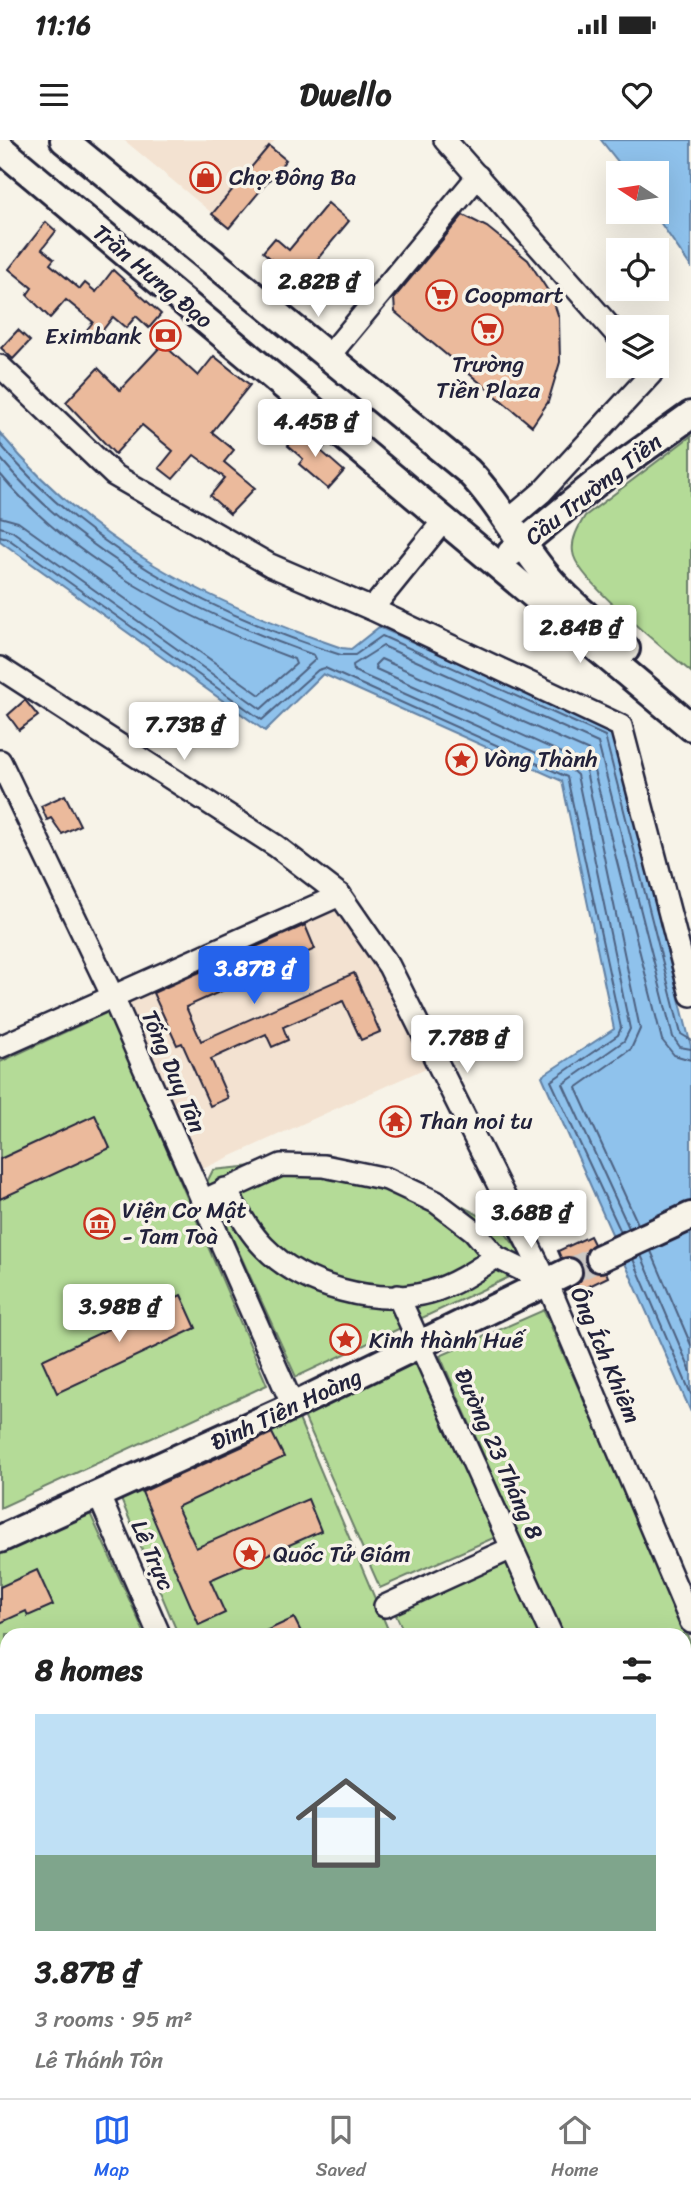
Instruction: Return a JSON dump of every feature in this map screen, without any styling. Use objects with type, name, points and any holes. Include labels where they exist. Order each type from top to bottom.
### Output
[{"type":"main road","points":[[64,140],[468,471],[516,530],[564,596],[691,705]]},
{"type":"main road","name":"Trần Hưng Đạo","points":[[0,148],[691,727]]},
{"type":"main road","name":"Cầu Trường Tiền","points":[[499,568],[516,530],[691,415]]},
{"type":"main road","points":[[600,1258],[691,1216]]},
{"type":"main road","name":"Đinh Tiên Hoàng","points":[[0,1539],[99,1496],[421,1346],[557,1277]]},
{"type":"street","points":[[445,140],[606,322]]},
{"type":"street","points":[[328,357],[478,176]]},
{"type":"street","points":[[0,366],[114,475],[270,565],[372,609],[621,726],[691,995]]},
{"type":"street","points":[[516,530],[542,492],[647,378]]},
{"type":"street","points":[[372,609],[444,520]]},
{"type":"street","name":"Ông Ích Khiêm","points":[[0,668],[276,846],[340,894],[389,966],[557,1277],[691,1622]]},
{"type":"street","name":"Tống Duy Tân","points":[[0,761],[113,995],[293,1406]]},
{"type":"street","points":[[0,1047],[340,894]]},
{"type":"street","points":[[202,1201],[281,1164],[324,1166],[387,1180],[436,1202],[474,1231],[496,1256],[557,1277]]},
{"type":"street","points":[[225,1189],[253,1234],[282,1263],[320,1282],[351,1292],[398,1296],[429,1292],[451,1284],[496,1256]]},
{"type":"street","name":"Đường 23 Tháng 8","points":[[398,1296],[548,1628]]},
{"type":"street","name":"Lê Trực","points":[[99,1496],[156,1628]]},
{"type":"street","points":[[385,1606],[512,1548]]},
{"type":"shaded area","name":"Chợ Đông Ba","points":[[124,140],[275,140],[213,214]]},
{"type":"shaded area","points":[[335,905],[384,979],[426,1068],[198,1171],[123,998]]},
{"type":"green space","points":[[691,436],[691,672],[644,632],[589,579],[578,564],[573,552],[573,542],[585,516]]},
{"type":"green space","name":"Viện Cơ Mật - Tam Toà","points":[[108,1012],[267,1385],[0,1508],[0,1062]]},
{"type":"green space","points":[[264,1165],[438,1194],[500,1226],[521,1254],[516,1274],[296,1377],[207,1182],[213,1170]]},
{"type":"green space","points":[[544,1310],[684,1628],[559,1628],[440,1356]]},
{"type":"green space","points":[[420,1356],[498,1536],[380,1588],[301,1409]]},
{"type":"green space","name":"Quốc Tử Giám","points":[[296,1412],[387,1628],[175,1628],[117,1490]]},
{"type":"green space","points":[[89,1511],[142,1628],[0,1628],[0,1550]]},
{"type":"green space","points":[[514,1560],[544,1628],[402,1628],[395,1613]]},
{"type":"water","points":[[601,140],[691,140],[691,267],[661,224],[669,224],[669,161],[618,161]]},
{"type":"water","points":[[0,433],[36,473],[74,508],[113,538],[198,589],[292,630],[342,648],[351,649],[379,627],[612,731],[691,1046],[691,1412],[542,1076],[614,1029],[562,781],[323,674],[265,731],[0,541]]},
{"type":"building","points":[[269,146],[286,160],[229,228],[212,214]]},
{"type":"building","points":[[328,203],[349,221],[310,268],[332,286],[320,301],[263,252],[275,238],[289,250]]},
{"type":"building","name":"Trường Tiền Plaza","points":[[463,215],[487,227],[528,260],[552,297],[559,318],[560,362],[548,402],[532,426],[395,312],[394,298]]},
{"type":"building","points":[[46,222],[56,231],[42,249],[54,259],[50,264],[80,289],[85,283],[96,292],[113,270],[161,314],[149,328],[136,316],[126,328],[113,317],[95,340],[85,332],[93,322],[66,300],[50,318],[27,295],[32,288],[9,269]]},
{"type":"building","points":[[18,330],[30,341],[13,359],[1,348]]},
{"type":"building","points":[[163,344],[198,376],[214,356],[250,385],[212,432],[234,450],[224,462],[255,488],[230,514],[210,496],[225,478],[194,455],[173,479],[159,468],[173,451],[142,425],[115,454],[66,402],[98,368],[120,390]]},
{"type":"building","points":[[304,428],[325,446],[321,451],[344,471],[328,489],[299,464],[303,459],[288,446]]},
{"type":"building","points":[[25,700],[38,716],[19,730],[8,715]]},
{"type":"building","points":[[65,795],[80,825],[62,834],[51,818],[47,820],[41,806]]},
{"type":"building","points":[[305,925],[315,949],[186,1007],[201,1041],[354,973],[380,1032],[361,1040],[343,1001],[283,1027],[288,1040],[272,1047],[266,1034],[211,1059],[228,1098],[210,1106],[182,1043],[177,1045],[153,993]]},
{"type":"building","points":[[95,1115],[110,1148],[0,1199],[0,1159]]},
{"type":"building","points":[[590,1236],[594,1244],[587,1250],[585,1264],[592,1271],[606,1272],[608,1277],[577,1292],[574,1286],[581,1280],[582,1266],[576,1259],[561,1258],[558,1251]]},
{"type":"building","points":[[181,1295],[196,1328],[57,1393],[42,1360]]},
{"type":"building","points":[[272,1433],[284,1457],[177,1507],[196,1548],[308,1499],[321,1531],[210,1580],[225,1613],[199,1625],[142,1492]]},
{"type":"building","points":[[37,1570],[53,1605],[28,1616],[26,1611],[0,1623],[0,1587]]},
{"type":"building","points":[[294,1618],[299,1628],[272,1628]]},
{"type":"tunnel","points":[[568,1272],[600,1258]]},
{"type":"place","name":"Chợ Đông Ba","points":[[206,177]]},
{"type":"place","name":"Coopmart","points":[[442,295]]},
{"type":"place","name":"Trường Tiền Plaza","points":[[488,330]]},
{"type":"place","name":"Eximbank","points":[[165,336]]},
{"type":"place","name":"Vòng Thành","points":[[461,759]]},
{"type":"place","name":"Than noi tu","points":[[396,1121]]},
{"type":"place","name":"Viện Cơ Mật - Tam Toà","points":[[99,1223]]},
{"type":"place","name":"Kinh thành Huế","points":[[346,1340]]},
{"type":"place","name":"Quốc Tử Giám","points":[[250,1554]]}]
